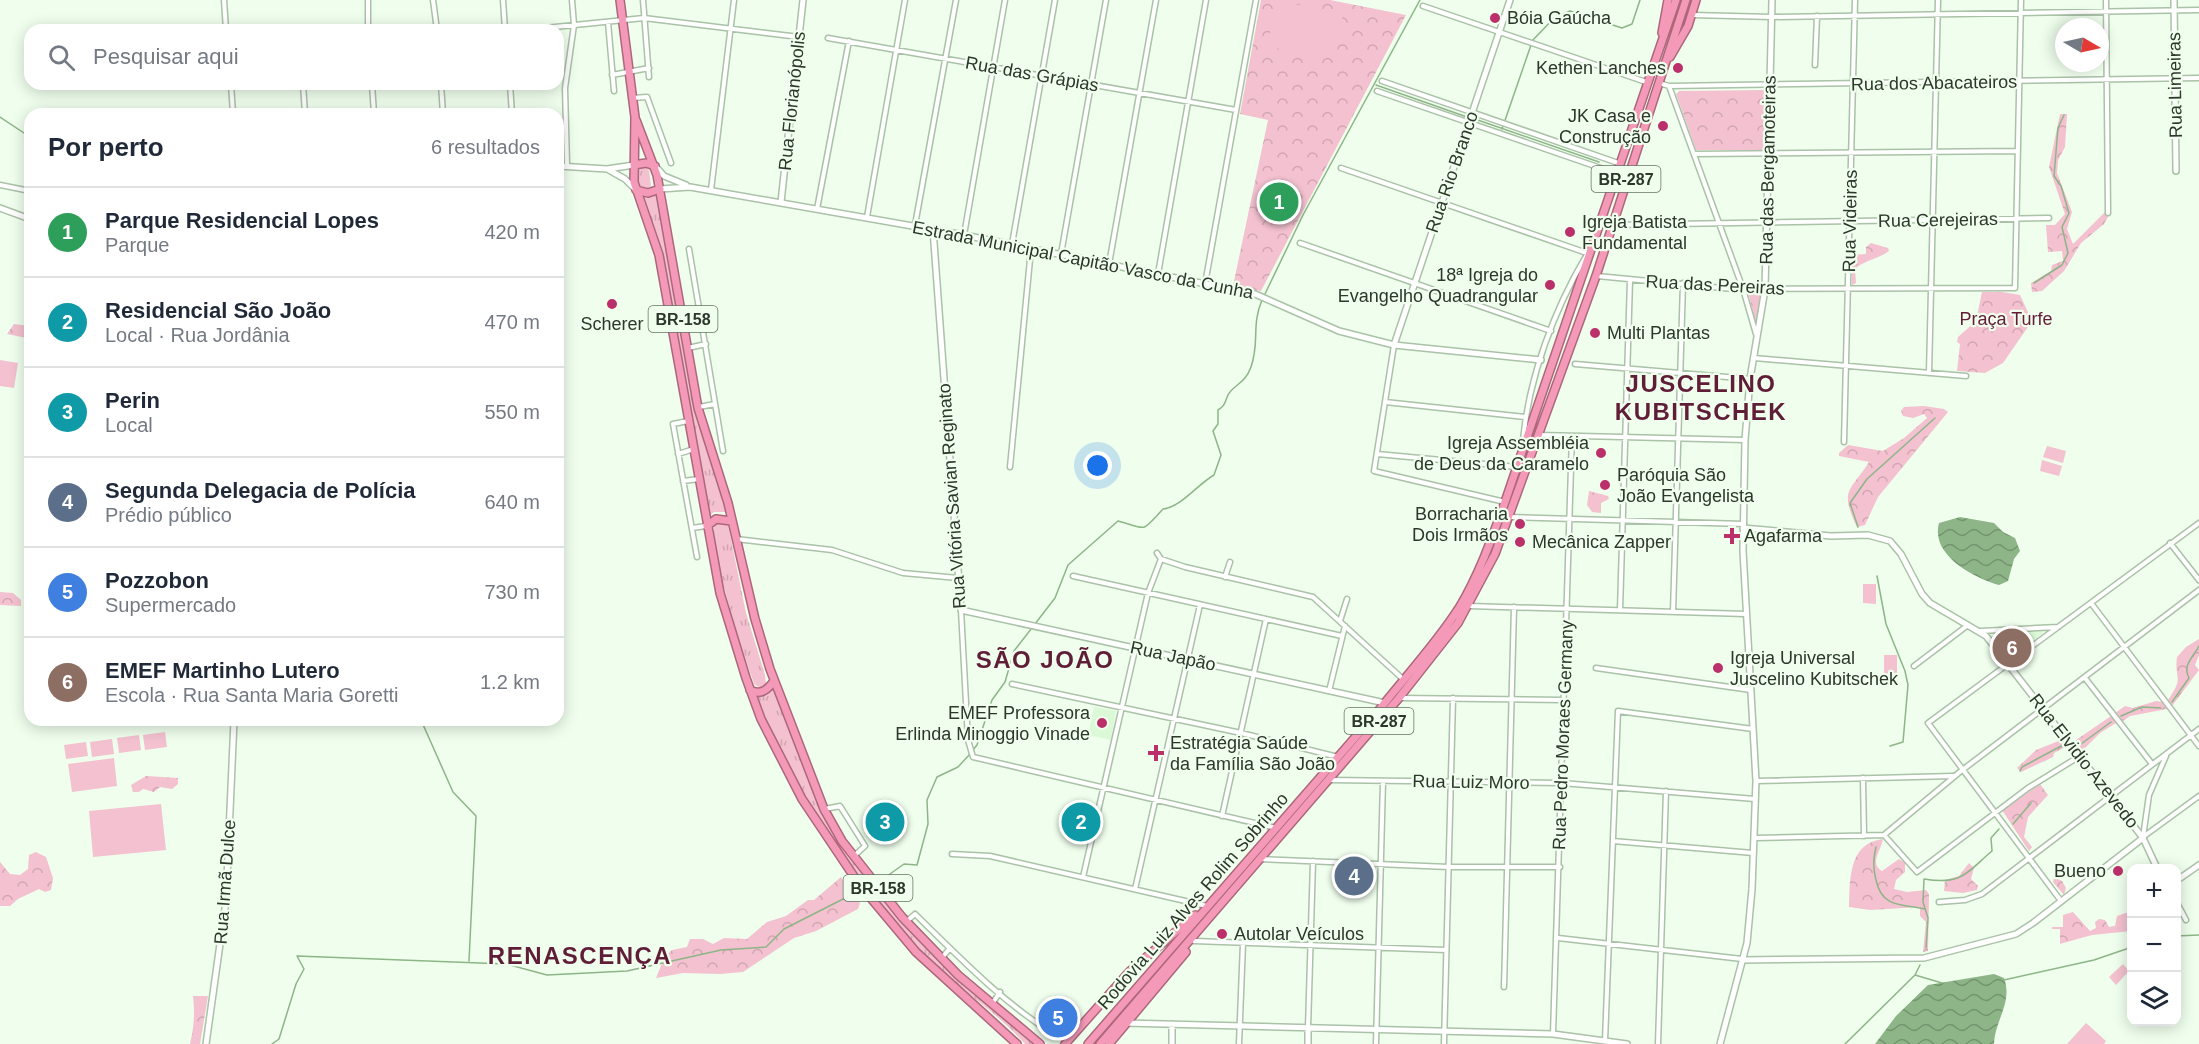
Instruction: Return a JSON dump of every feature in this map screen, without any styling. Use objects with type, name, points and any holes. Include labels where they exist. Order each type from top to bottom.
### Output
[{"type":"highway","name":"BR-158","points":[[620,0],[635,117],[636,190],[659,255],[707,526],[726,617],[750,690],[761,718],[802,798],[859,884],[916,952],[1017,1044]]},
{"type":"highway","name":"BR-287","points":[[1660,53],[1668,0]]},
{"type":"highway","name":"Rodovia Luiz Alves Rolim Sobrinho","points":[[1088,1044],[1385,703],[1460,605],[1483,560],[1518,467],[1650,84],[1676,0]]},
{"type":"highway","name":"Rodovia Luiz Alves Rolim Sobrinho","points":[[1100,1044],[1399,698],[1442,645],[1469,606],[1510,517],[1596,276],[1686,0]]},
{"type":"highway","name":"BR-287","points":[[1666,62],[1675,52],[1692,15],[1696,0]]},
{"type":"highway","name":"BR-158","points":[[635,117],[655,166],[698,408],[731,521],[754,619],[774,681],[824,809],[853,857],[906,922],[941,959],[1040,1044]]},
{"type":"highway","points":[[634,165],[646,163],[655,166]]},
{"type":"highway","points":[[636,190],[648,193],[660,189]]},
{"type":"highway","points":[[707,526],[716,519],[731,521]]},
{"type":"highway","points":[[750,690],[755,693],[765,691],[774,681]]},
{"type":"highway","name":"BR-287","points":[[1065,1044],[1128,972],[1207,906]]},
{"type":"highway","name":"BR-287","points":[[1111,1044],[1125,1023],[1194,941],[1219,906]]},
{"type":"street","points":[[224,0],[226,24]]},
{"type":"street","points":[[368,0],[368,24]]},
{"type":"street","points":[[433,0],[435,24]]},
{"type":"street","points":[[503,0],[505,24]]},
{"type":"street","points":[[567,165],[565,88],[574,26],[572,0]]},
{"type":"street","points":[[643,0],[650,77]]},
{"type":"street","points":[[711,190],[734,0]]},
{"type":"street","name":"Rua Florianópolis","points":[[781,202],[803,0]]},
{"type":"street","points":[[867,217],[905,0]]},
{"type":"street","points":[[915,225],[956,0]]},
{"type":"street","points":[[964,234],[1005,0]]},
{"type":"street","points":[[1012,244],[1055,0]]},
{"type":"street","points":[[1061,254],[1106,0]]},
{"type":"street","points":[[1108,264],[1156,0]]},
{"type":"street","points":[[1158,274],[1206,0]]},
{"type":"street","points":[[1205,284],[1256,0]]},
{"type":"street","name":"Rua Rio Branco","points":[[1394,345],[1510,0]]},
{"type":"street","name":"Rua das Bergamoteiras","points":[[1720,1044],[1743,960],[1750,922],[1755,838],[1754,729],[1746,614],[1745,440],[1750,379],[1765,289],[1772,0]]},
{"type":"street","name":"Rua Videiras","points":[[1844,442],[1855,0]]},
{"type":"street","points":[[1929,373],[1938,0]]},
{"type":"street","points":[[2017,219],[2021,0]]},
{"type":"street","points":[[2106,0],[2108,213]]},
{"type":"street","name":"Rua Limeiras","points":[[2174,0],[2176,171]]},
{"type":"street","points":[[1423,6],[1650,84]]},
{"type":"street","points":[[1692,15],[1772,17],[2199,10]]},
{"type":"street","points":[[1815,65],[1817,16]]},
{"type":"street","points":[[564,27],[644,18],[799,38]]},
{"type":"street","points":[[608,22],[614,91]]},
{"type":"street","name":"Rua das Grápias","points":[[828,38],[1236,110]]},
{"type":"street","points":[[817,209],[849,41]]},
{"type":"street","points":[[612,75],[649,68]]},
{"type":"street","name":"Rua dos Abacateiros","points":[[1659,83],[1669,86],[2199,78]]},
{"type":"street","points":[[1382,81],[1471,118],[1619,174]]},
{"type":"street","points":[[1669,86],[1743,289],[1758,340]]},
{"type":"street","points":[[231,90],[233,108]]},
{"type":"street","points":[[303,90],[305,108]]},
{"type":"street","points":[[372,90],[374,108]]},
{"type":"street","points":[[441,90],[443,108]]},
{"type":"street","points":[[510,90],[512,108]]},
{"type":"street","points":[[1377,91],[1622,164]]},
{"type":"street","points":[[632,98],[646,97],[671,163]]},
{"type":"street","points":[[1694,154],[2018,151]]},
{"type":"street","points":[[564,165],[607,169],[634,165]]},
{"type":"street","name":"Estrada Municipal Capitão Vasco da Cunha","points":[[655,166],[664,176],[690,187]]},
{"type":"street","points":[[1341,168],[1587,253]]},
{"type":"street","points":[[607,169],[625,179],[636,190]]},
{"type":"street","points":[[0,185],[24,190]]},
{"type":"street","name":"Estrada Municipal Capitão Vasco da Cunha","points":[[660,189],[690,187],[711,190],[964,234],[1262,296],[1339,332],[1394,345],[1541,360]]},
{"type":"street","points":[[0,208],[24,217]]},
{"type":"street","name":"Rua Cerejeiras","points":[[1612,225],[2049,218]]},
{"type":"street","name":"Rua das Pereiras","points":[[1596,276],[1743,289],[2015,288],[2017,219]]},
{"type":"street","name":"Rua Vitória Savian Reginato","points":[[933,229],[969,748],[973,757],[1277,828]]},
{"type":"street","points":[[1300,243],[1551,331]]},
{"type":"street","points":[[1522,454],[1525,417],[1551,331],[1587,253],[1594,246]]},
{"type":"street","points":[[1010,467],[1032,248]]},
{"type":"street","points":[[689,249],[723,451]]},
{"type":"street","points":[[1620,610],[1630,280]]},
{"type":"street","points":[[1673,612],[1683,283]]},
{"type":"street","points":[[687,348],[706,344]]},
{"type":"street","points":[[1394,345],[1374,471],[1505,502]]},
{"type":"street","points":[[1754,358],[1966,376]]},
{"type":"street","points":[[1575,364],[1750,379]]},
{"type":"street","points":[[1385,402],[1525,417]]},
{"type":"street","points":[[698,408],[715,404]]},
{"type":"street","points":[[689,421],[673,424],[697,557]]},
{"type":"street","points":[[1539,435],[1745,440]]},
{"type":"street","name":"Rua Pedro Moraes Germany","points":[[1553,1034],[1558,938],[1572,436]]},
{"type":"street","points":[[678,454],[694,449]]},
{"type":"street","points":[[1377,454],[1518,467]]},
{"type":"street","points":[[683,481],[699,478]]},
{"type":"street","points":[[1510,517],[1676,522],[1744,526],[1821,536],[1868,535],[1884,538],[1901,554],[1922,594],[1937,608],[1968,625],[1981,631],[2059,627]]},
{"type":"street","points":[[2061,901],[2030,856],[1961,771],[1928,723],[2009,666],[2198,524]]},
{"type":"street","points":[[692,528],[707,526]]},
{"type":"street","points":[[735,539],[832,550],[903,573],[958,578]]},
{"type":"street","points":[[2170,543],[2199,580]]},
{"type":"street","points":[[1157,553],[1161,559],[1225,577],[1313,597],[1404,680]]},
{"type":"street","points":[[1083,877],[1148,593],[1161,559]]},
{"type":"street","points":[[1225,577],[1230,562]]},
{"type":"street","points":[[1073,576],[1342,636]]},
{"type":"street","points":[[1755,838],[1884,835],[1961,771],[2199,590]]},
{"type":"street","points":[[1340,621],[1347,599]]},
{"type":"street","points":[[2091,603],[2199,746]]},
{"type":"street","points":[[1136,889],[1200,605]]},
{"type":"street","points":[[1469,606],[1746,614]]},
{"type":"street","points":[[1504,987],[1514,607]]},
{"type":"street","name":"Rua Japão","points":[[961,610],[1385,703]]},
{"type":"street","points":[[1222,816],[1266,620]]},
{"type":"street","points":[[1914,666],[1968,625]]},
{"type":"street","points":[[1329,690],[1345,626]]},
{"type":"street","name":"Rua Elvidio Azevedo","points":[[1981,631],[2143,838],[2155,864]]},
{"type":"street","points":[[1596,668],[1751,690]]},
{"type":"street","points":[[2085,678],[2152,764]]},
{"type":"street","points":[[1012,684],[1174,718],[1339,757]]},
{"type":"street","points":[[1399,698],[1564,700]]},
{"type":"street","points":[[1444,1044],[1453,698]]},
{"type":"street","points":[[1605,1041],[1618,711],[1754,729]]},
{"type":"street","name":"Rua Irmã Dulce","points":[[206,1044],[226,901],[234,726]]},
{"type":"street","points":[[1939,902],[1975,897],[2199,729]]},
{"type":"street","points":[[2143,838],[2149,795],[2167,753]]},
{"type":"street","points":[[1884,835],[1917,872],[2028,788],[2080,756]]},
{"type":"street","points":[[1756,781],[1955,776]]},
{"type":"street","points":[[1863,778],[1864,836]]},
{"type":"street","name":"Rua Luiz Moro","points":[[1329,780],[1562,783],[1756,799]]},
{"type":"street","points":[[1376,1044],[1383,781]]},
{"type":"street","points":[[1658,1044],[1666,791]]},
{"type":"street","points":[[1558,938],[1743,960],[1924,958],[2016,934],[2199,796]]},
{"type":"street","points":[[824,809],[840,806],[865,846],[853,857]]},
{"type":"street","points":[[1613,841],[1754,853]]},
{"type":"street","points":[[952,854],[990,856],[1207,906]]},
{"type":"street","points":[[1260,859],[1449,867],[1560,867]]},
{"type":"street","points":[[1308,1044],[1313,861]]},
{"type":"street","points":[[2181,878],[2199,865]]},
{"type":"street","points":[[2181,910],[2186,920]]},
{"type":"street","points":[[906,922],[915,914],[1000,993],[1041,1026],[1058,1036]]},
{"type":"street","points":[[1194,941],[1446,950]]},
{"type":"street","points":[[1239,1044],[1243,943]]},
{"type":"street","points":[[941,959],[950,948]]},
{"type":"street","points":[[991,1004],[1000,993]]},
{"type":"street","points":[[1125,1023],[1553,1034],[1627,1044]]},
{"type":"street","points":[[1172,1024],[1172,1044]]},
{"type":"shaded area","points":[[2041,629],[2043,633],[2008,660],[1991,636]]},
{"type":"shaded area","name":"EMEF Professora Erlinda Minoggio Vinade","points":[[1094,707],[1116,711],[1111,740],[1088,735]]},
{"type":"green space","points":[[1261,0],[1330,0],[1406,15],[1261,291],[1233,286],[1268,120],[1240,114]]},
{"type":"green space","points":[[1275,1],[1343,12],[1336,57],[1268,47]]},
{"type":"green space","points":[[1766,90],[1765,150],[1696,150],[1676,94],[1679,91]]},
{"type":"green space","points":[[2060,114],[2067,114],[2065,147],[2058,160],[2057,173],[2072,212],[2067,229],[2073,244],[2105,212],[2109,215],[2104,224],[2081,243],[2064,271],[2042,291],[2032,292],[2031,283],[2051,271],[2052,265],[2063,261],[2062,251],[2048,252],[2046,225],[2055,225],[2065,214],[2049,167]]},
{"type":"green space","points":[[643,166],[649,170],[651,186],[646,189],[641,187],[637,178],[638,169]]},
{"type":"green space","points":[[657,193],[695,411],[726,512],[714,512],[709,516],[667,279],[660,247],[644,197]]},
{"type":"green space","points":[[1871,243],[1888,248],[1889,251],[1855,269],[1856,283],[1852,285],[1852,255],[1866,254],[1866,247]]},
{"type":"green space","points":[[1748,291],[1761,291],[1756,325]]},
{"type":"green space","name":"Praça Turfe","points":[[1982,292],[2020,295],[2032,321],[2003,363],[1985,373],[1957,371],[1960,344],[1957,342],[1958,337],[1976,321]]},
{"type":"green space","points":[[14,324],[24,325],[24,337],[7,334]]},
{"type":"green space","points":[[0,360],[18,363],[14,388],[0,386]]},
{"type":"green space","points":[[1924,406],[1944,409],[1948,412],[1878,497],[1865,525],[1857,527],[1849,505],[1849,491],[1869,462],[1839,456],[1839,453],[1848,445],[1883,451],[1904,438],[1927,418],[1924,414],[1913,418],[1903,416],[1901,411],[1904,407]]},
{"type":"green space","points":[[2047,446],[2066,451],[2063,463],[2043,457]]},
{"type":"green space","points":[[2042,460],[2062,466],[2059,476],[2040,471]]},
{"type":"green space","points":[[1589,491],[1608,496],[1609,499],[1601,503],[1601,513],[1592,512],[1587,505]]},
{"type":"green space","points":[[715,522],[724,522],[728,525],[746,613],[765,675],[766,684],[761,688],[755,685],[728,602],[717,554],[714,535]]},
{"type":"green space","points":[[1863,584],[1876,584],[1876,604],[1863,603]]},
{"type":"green space","points":[[0,592],[13,593],[21,600],[21,606],[0,605]]},
{"type":"green space","points":[[2199,639],[2199,655],[2195,665],[2199,670],[2172,706],[2168,700],[2178,682],[2177,657],[2186,647]]},
{"type":"green space","points":[[1884,655],[1897,655],[1897,675],[1884,675]]},
{"type":"green space","points":[[773,688],[840,843],[914,935],[962,982],[1033,1044],[1025,1044],[1002,1021],[929,959],[876,900],[852,868],[809,802],[756,696],[766,696]]},
{"type":"green space","points":[[2156,701],[2162,702],[2167,709],[2130,716],[2123,721],[2115,713],[2125,706],[2133,708]]},
{"type":"green space","points":[[2111,716],[2116,723],[2100,733],[2082,751],[2076,740]]},
{"type":"green space","points":[[165,732],[167,747],[145,750],[143,735]]},
{"type":"green space","points":[[139,735],[141,750],[119,753],[117,738]]},
{"type":"green space","points":[[112,739],[114,754],[92,757],[90,742]]},
{"type":"green space","points":[[2061,740],[2067,746],[2054,753],[2053,757],[2021,772],[2017,768],[2036,750]]},
{"type":"green space","points":[[86,742],[88,756],[66,759],[64,745]]},
{"type":"green space","points":[[114,758],[117,786],[72,792],[68,764]]},
{"type":"green space","points":[[146,776],[178,778],[178,784],[172,789],[160,787],[154,792],[143,789],[133,792],[131,785]]},
{"type":"green space","points":[[2040,784],[2048,795],[2028,817],[2024,837],[2032,847],[2029,851],[2002,810]]},
{"type":"green space","points":[[161,804],[166,850],[93,857],[89,811]]},
{"type":"green space","points":[[1883,839],[1876,861],[1878,868],[1882,871],[1899,859],[1905,863],[1905,872],[1896,880],[1894,889],[1907,892],[1926,890],[1929,894],[1928,951],[1923,952],[1926,922],[1920,916],[1920,907],[1870,910],[1849,907],[1851,875],[1857,855],[1872,842]]},
{"type":"green space","points":[[36,852],[46,857],[53,878],[51,890],[45,892],[39,889],[18,899],[10,906],[0,906],[0,862],[10,874],[20,875],[28,869],[29,855]]},
{"type":"green space","points":[[1969,863],[1974,868],[1971,879],[1978,886],[1977,890],[1963,893],[1944,891],[1945,880],[1959,876]]},
{"type":"green space","points":[[841,877],[860,903],[858,909],[816,931],[794,938],[743,972],[683,973],[656,978],[665,956],[672,950],[687,947],[690,939],[703,939],[713,944],[724,938],[747,939],[767,922],[786,916],[808,900],[814,900]]},
{"type":"green space","points":[[2054,877],[2062,881],[2066,888],[2064,895],[2053,882]]},
{"type":"green space","points":[[2073,912],[2090,931],[2096,928],[2095,922],[2099,919],[2105,920],[2109,927],[2115,926],[2117,916],[2127,913],[2127,931],[2092,935],[2060,944],[2060,929],[2052,929],[2052,927],[2063,927],[2063,915]]},
{"type":"green space","points":[[2123,964],[2127,969],[2127,973],[2116,985],[2109,977]]},
{"type":"green space","points":[[193,996],[208,996],[200,1044],[190,1044],[194,1020]]},
{"type":"green space","points":[[2086,1023],[2106,1041],[2104,1044],[2067,1044]]},
{"type":"water","points":[[1960,517],[1994,523],[2003,532],[2015,538],[2020,551],[2014,559],[2008,581],[1999,585],[1989,582],[1967,571],[1947,555],[1938,535],[1939,523]]},
{"type":"water","points":[[1994,974],[2004,978],[2006,995],[1994,1044],[1875,1044],[1896,1016],[1928,985]]},
{"type":"waterway","points":[[1264,296],[1303,215],[1420,0]]},
{"type":"waterway","points":[[1532,41],[1555,17],[1570,11],[1622,28],[1632,24],[1640,0]]},
{"type":"waterway","points":[[1502,129],[1531,45]]},
{"type":"waterway","points":[[1376,85],[1467,117]]},
{"type":"waterway","points":[[2034,283],[2062,265],[2068,253],[2062,227],[2069,213],[2061,186],[2054,176],[2058,128],[2064,115]]},
{"type":"waterway","points":[[0,117],[24,133]]},
{"type":"waterway","points":[[1472,118],[1599,162]]},
{"type":"waterway","points":[[973,750],[977,745],[992,700],[1005,682],[1014,651],[1055,598],[1068,565],[1118,521],[1139,527],[1147,526],[1163,509],[1176,505],[1214,475],[1221,455],[1213,431],[1218,424],[1218,410],[1230,392],[1246,377],[1251,367],[1254,358],[1257,318],[1262,300]]},
{"type":"waterway","points":[[1858,527],[1850,503],[1867,479],[1935,418]]},
{"type":"waterway","points":[[1877,576],[1886,624],[1905,671],[1908,685],[1903,742],[1890,746]]},
{"type":"waterway","points":[[2172,702],[2189,678],[2188,665],[2199,646]]},
{"type":"waterway","points":[[2121,716],[2142,707],[2161,708]]},
{"type":"waterway","points":[[2081,744],[2111,722]]},
{"type":"waterway","points":[[424,726],[453,792],[476,816],[469,961]]},
{"type":"waterway","points":[[2020,771],[2022,767],[2063,745]]},
{"type":"waterway","points":[[883,879],[904,864],[917,865],[928,824],[927,800],[937,777],[958,767],[970,754]]},
{"type":"waterway","points":[[2013,824],[2031,803]]},
{"type":"waterway","points":[[1926,948],[1928,918],[1923,902],[1924,879],[1955,879],[1969,872],[1992,851],[1991,838],[1999,829]]},
{"type":"waterway","points":[[1876,847],[1874,872],[1883,896],[1894,903],[1925,909]]},
{"type":"waterway","points":[[272,1044],[279,1039],[296,984],[304,969],[297,956],[506,964],[547,975],[627,971],[721,950],[766,947],[784,929],[849,896]]},
{"type":"waterway","points":[[2181,936],[2199,935]]},
{"type":"waterway","points":[[2004,980],[2094,960],[2127,949]]},
{"type":"waterway","points":[[1845,1044],[1915,975],[1920,965]]},
{"type":"waterway","points":[[1915,975],[1942,983]]},
{"type":"place","name":"Bóia Gaúcha","points":[[1495,18]]},
{"type":"place","name":"Kethen Lanches","points":[[1678,68]]},
{"type":"place","name":"JK Casa e Construção","points":[[1663,126]]},
{"type":"place","name":"Parque Residencial Lopes","points":[[1279,202]]},
{"type":"place","name":"Igreja Batista Fundamental","points":[[1570,232]]},
{"type":"place","name":"18ª Igreja do Evangelho Quadrangular","points":[[1550,285]]},
{"type":"place","name":"Scherer","points":[[612,304]]},
{"type":"place","name":"Multi Plantas","points":[[1595,333]]},
{"type":"place","name":"Igreja Assembléia de Deus da Caramelo","points":[[1601,453]]},
{"type":"place","name":"Paróquia São João Evangelista","points":[[1605,485]]},
{"type":"place","name":"Borracharia Dois Irmãos","points":[[1520,524]]},
{"type":"place","name":"Agafarma","points":[[1732,536]]},
{"type":"place","name":"Mecânica Zapper","points":[[1520,542]]},
{"type":"place","name":"EMEF Martinho Lutero","points":[[2012,648]]},
{"type":"place","name":"Igreja Universal Juscelino Kubitschek","points":[[1718,668]]},
{"type":"place","name":"EMEF Professora Erlinda Minoggio Vinade","points":[[1102,723]]},
{"type":"place","name":"Estratégia Saúde da Família São João","points":[[1156,753]]},
{"type":"place","name":"Perin","points":[[885,822]]},
{"type":"place","name":"Residencial São João","points":[[1081,822]]},
{"type":"place","name":"Bueno","points":[[2118,871]]},
{"type":"place","name":"Segunda Delegacia de Polícia","points":[[1354,876]]},
{"type":"place","name":"Autolar Veículos","points":[[1222,934]]},
{"type":"place","name":"Pozzobon","points":[[1058,1018]]},
{"type":"district","name":"JUSCELINO KUBITSCHEK","points":[[1701,397]]},
{"type":"district","name":"SÃO JOÃO","points":[[1045,659]]},
{"type":"district","name":"RENASCENÇA","points":[[580,955]]}]
